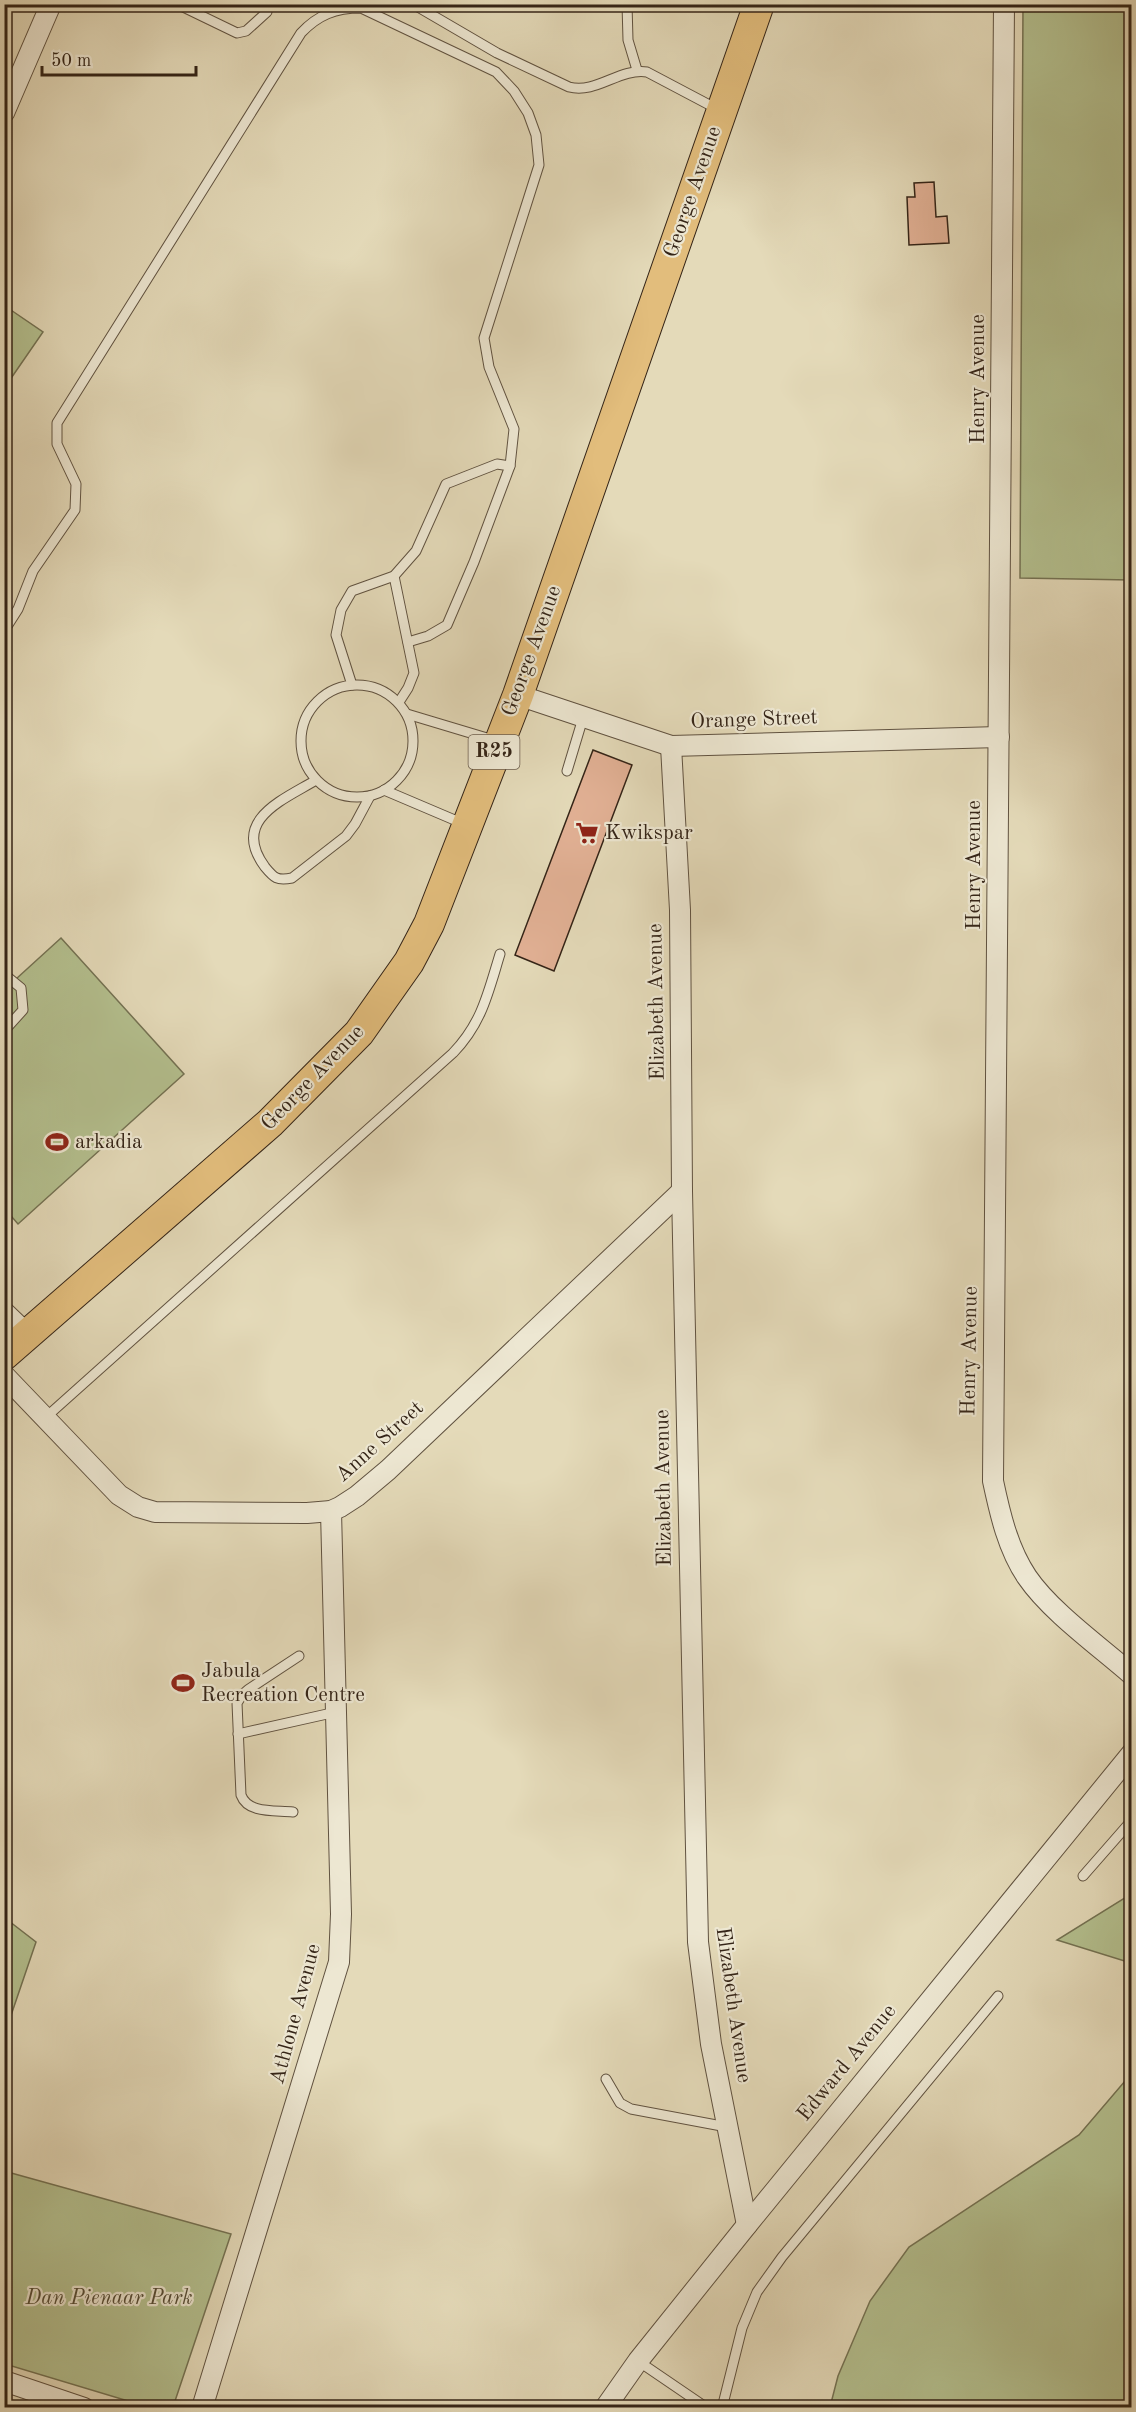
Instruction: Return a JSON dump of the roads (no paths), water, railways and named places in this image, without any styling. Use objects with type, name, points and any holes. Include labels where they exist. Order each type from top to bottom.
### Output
[{"type":"main road","name":"George Avenue","points":[[4,1355],[270,1123],[359,1034],[409,962],[429,924],[518,695],[759,4]]},
{"type":"street","points":[[4,113],[51,4]]},
{"type":"street","name":"Henry Avenue","points":[[1004,4],[993,1481],[1006,1532],[1026,1576],[1044,1598],[1131,1675]]},
{"type":"street","name":"Orange Street","points":[[518,695],[671,746],[999,737]]},
{"type":"street","name":"Elizabeth Avenue","points":[[671,746],[680,910],[682,1191],[698,1942],[707,2017],[747,2225]]},
{"type":"street","name":"Anne Street","points":[[4,1376],[119,1495],[146,1510],[167,1513],[331,1511],[357,1496],[388,1470],[682,1191]]},
{"type":"street","points":[[4,1312],[28,1335]]},
{"type":"street","name":"Athlone Avenue","points":[[202,2408],[339,1962],[341,1914],[334,1557],[331,1511]]},
{"type":"street","name":"Edward Avenue","points":[[608,2407],[638,2361],[1131,1752]]},
{"type":"street","points":[[4,2381],[84,2408]]},
{"type":"lane","points":[[177,4],[237,33],[246,31],[267,12]]},
{"type":"lane","points":[[413,4],[497,53],[569,87],[581,90],[637,70],[647,72],[721,111]]},
{"type":"lane","points":[[627,4],[628,40],[637,70]]},
{"type":"lane","points":[[4,631],[18,609],[33,571],[75,510],[76,484],[57,444],[57,423],[300,33],[312,21],[327,12],[344,8],[361,8],[496,72],[514,91],[528,113],[536,135],[539,165],[484,338],[489,367],[514,429],[510,466],[474,562],[447,625],[428,636],[408,642]]},
{"type":"lane","points":[[352,685],[336,635],[341,610],[352,591],[394,576],[416,551],[446,484],[497,464],[510,466]]},
{"type":"lane","points":[[394,576],[414,673],[399,702]]},
{"type":"lane","points":[[352,685],[374,687],[387,693],[399,702],[413,728],[412,757],[406,771],[396,782],[370,796],[341,795],[327,789],[316,780],[302,754],[303,725],[309,711],[331,691],[352,685]]},
{"type":"lane","points":[[407,714],[498,742]]},
{"type":"lane","points":[[567,771],[583,718]]},
{"type":"lane","points":[[316,780],[262,813],[254,831],[253,845],[258,857],[274,878],[281,880],[292,878],[346,836],[356,824],[370,796]]},
{"type":"lane","points":[[384,790],[467,825]]},
{"type":"lane","points":[[45,1419],[453,1053],[477,1022],[500,954]]},
{"type":"lane","points":[[4,974],[21,988],[23,1010],[4,1031]]},
{"type":"lane","points":[[293,1812],[252,1808],[244,1803],[237,1703],[242,1695],[299,1656]]},
{"type":"lane","points":[[238,1734],[336,1712]]},
{"type":"lane","points":[[1083,1876],[1131,1820]]},
{"type":"lane","points":[[722,2408],[742,2328],[757,2292],[789,2248],[998,1996]]},
{"type":"lane","points":[[606,2079],[620,2103],[631,2109],[728,2127]]},
{"type":"lane","points":[[638,2361],[707,2408]]},
{"type":"place","name":"Kwikspar","points":[[587,833]]},
{"type":"place","name":"arkadia","points":[[57,1142]]},
{"type":"place","name":"Jabula Recreation Centre","points":[[183,1683]]},
{"type":"park label","name":"Dan Pienaar Park","points":[[109,2298]]}]
